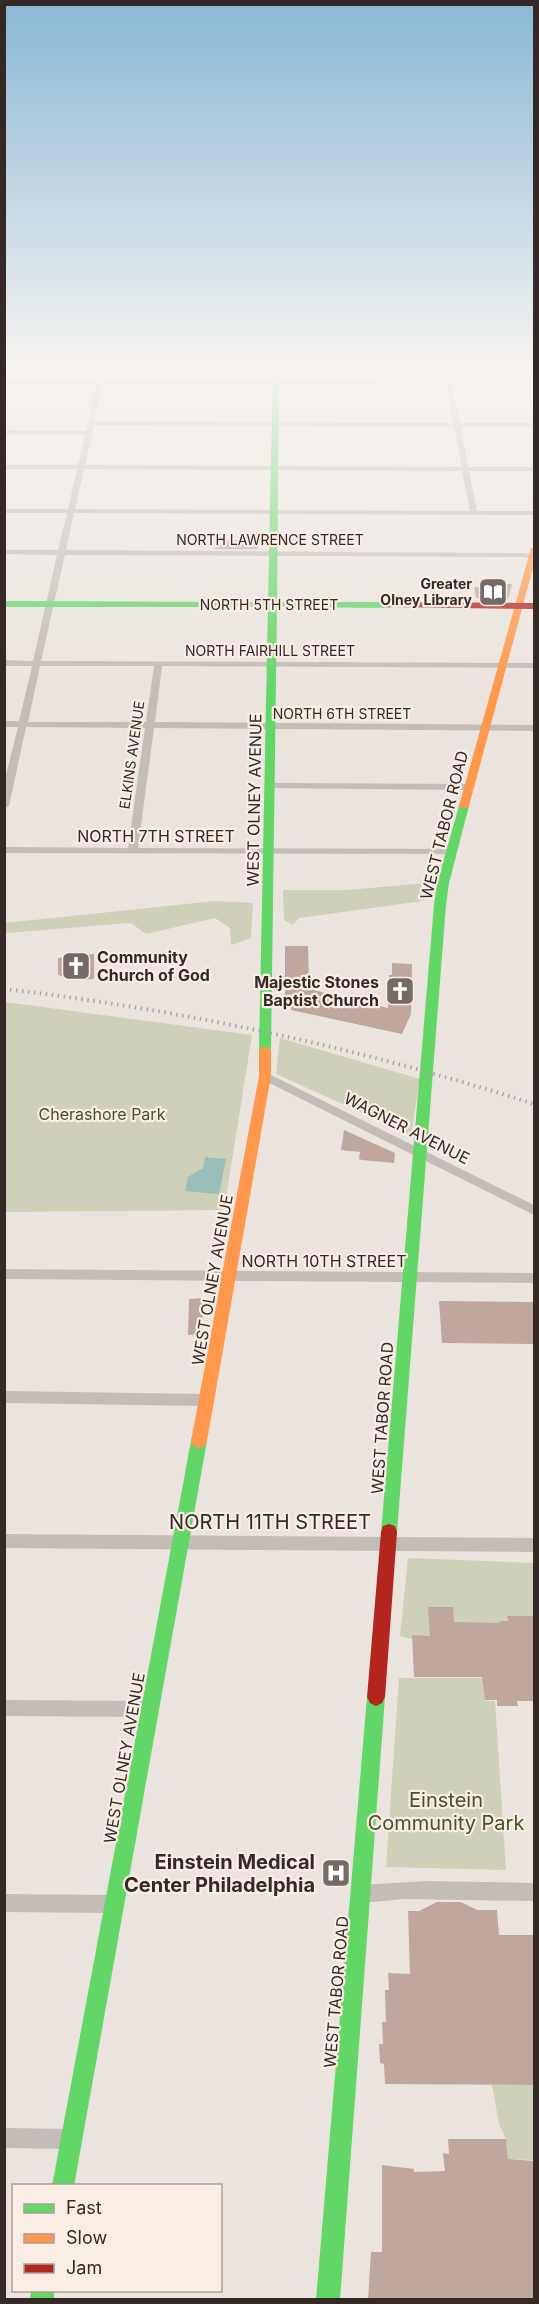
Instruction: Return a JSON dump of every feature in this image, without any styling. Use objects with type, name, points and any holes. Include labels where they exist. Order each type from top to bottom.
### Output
[{"type":"street","points":[[4,806],[7,784],[23,724],[79,477]]},
{"type":"street","name":"WEST OLNEY AVENUE","points":[[63,2184],[265,1076],[276,512],[274,477]]},
{"type":"street","points":[[468,477],[474,513]]},
{"type":"street","points":[[4,511],[534,513]]},
{"type":"street","name":"NORTH LAWRENCE STREET","points":[[4,552],[534,554]]},
{"type":"street","name":"WEST TABOR ROAD","points":[[328,2300],[440,905],[443,883],[468,787],[487,728],[517,606],[534,554]]},
{"type":"street","name":"NORTH 5TH STREET","points":[[4,604],[534,606]]},
{"type":"street","name":"NORTH FAIRHILL STREET","points":[[4,663],[534,665]]},
{"type":"street","name":"ELKINS AVENUE","points":[[133,850],[158,664]]},
{"type":"street","name":"NORTH 6TH STREET","points":[[4,724],[534,728]]},
{"type":"street","points":[[270,786],[468,787]]},
{"type":"street","name":"NORTH 7TH STREET","points":[[4,850],[451,852]]},
{"type":"street","name":"WAGNER AVENUE","points":[[265,1076],[534,1210]]},
{"type":"street","name":"NORTH 10TH STREET","points":[[4,1274],[534,1278]]},
{"type":"street","points":[[4,1397],[206,1400]]},
{"type":"street","name":"NORTH 11TH STREET","points":[[4,1541],[534,1545]]},
{"type":"street","points":[[4,1708],[149,1709]]},
{"type":"street","points":[[361,1894],[383,1890],[533,1893]]},
{"type":"street","points":[[4,1903],[114,1904]]},
{"type":"street","points":[[4,2138],[71,2139]]},
{"type":"green space","points":[[428,883],[423,901],[299,918],[293,925],[284,920],[283,890],[347,890]]},
{"type":"green space","points":[[215,901],[253,903],[251,938],[231,945],[230,928],[215,918],[146,934],[131,923],[5,933],[5,923]]},
{"type":"green space","name":"Cherashore Park","points":[[5,1002],[252,1035],[224,1210],[5,1212]]},
{"type":"green space","points":[[280,1038],[420,1079],[411,1135],[276,1074]]},
{"type":"green space","points":[[408,1558],[534,1563],[534,1617],[507,1617],[508,1627],[440,1640],[400,1636]]},
{"type":"green space","name":"Einstein Community Park","points":[[399,1678],[508,1678],[484,1689],[485,1701],[495,1701],[506,1870],[386,1867]]},
{"type":"green space","points":[[492,2085],[534,2085],[534,2160],[508,2159],[506,2139],[499,2124]]},
{"type":"water","points":[[205,1157],[226,1159],[219,1194],[185,1191],[188,1177],[203,1168]]},
{"type":"building","points":[[229,540],[259,540],[258,549],[213,549]]},
{"type":"building","points":[[485,584],[512,584],[508,599],[476,598],[474,587],[486,587]]},
{"type":"building","name":"Majestic Stones Baptist Church","points":[[285,946],[308,946],[309,989],[388,1008],[389,975],[392,975],[392,963],[412,964],[411,1014],[402,1034],[291,1010],[291,1003],[285,1002]]},
{"type":"building","name":"Community Church of God","points":[[94,954],[94,979],[77,980],[58,975],[58,958]]},
{"type":"building","points":[[344,1130],[395,1153],[394,1163],[362,1160],[359,1159],[360,1152],[341,1150]]},
{"type":"building","points":[[204,1298],[201,1334],[188,1335],[189,1299]]},
{"type":"building","points":[[439,1301],[534,1302],[534,1344],[442,1343]]},
{"type":"building","points":[[428,1607],[453,1607],[454,1622],[500,1623],[499,1621],[508,1621],[507,1616],[534,1616],[534,1701],[517,1701],[518,1706],[497,1706],[497,1700],[485,1700],[482,1677],[414,1677],[412,1635],[430,1636]]},
{"type":"building","points":[[437,1902],[461,1902],[477,1910],[497,1910],[499,1935],[534,1935],[534,2085],[385,2084],[384,2064],[380,2063],[379,2044],[383,2044],[382,2022],[386,2022],[385,1990],[389,1990],[388,1973],[410,1974],[408,1911],[419,1911]]},
{"type":"building","points":[[448,2139],[506,2139],[508,2159],[534,2161],[534,2300],[368,2300],[371,2252],[382,2252],[382,2165],[414,2169],[414,2172],[445,2171],[443,2153],[449,2154]]},
{"type":"railway","points":[[4,989],[139,1008],[272,1033],[403,1065],[534,1104]]},
{"type":"traffic: fast","points":[[265,1050],[274,477]]},
{"type":"traffic: fast","points":[[4,604],[390,605]]},
{"type":"traffic: fast","points":[[389,1532],[440,905],[443,883],[464,806]]},
{"type":"traffic: fast","points":[[63,2184],[199,1441]]},
{"type":"traffic: fast","points":[[328,2300],[376,1697]]},
{"type":"traffic: fast","points":[[42,2300],[43,2292]]},
{"type":"traffic: slow","points":[[464,806],[534,550]]},
{"type":"traffic: slow","points":[[199,1441],[265,1076],[265,1050]]},
{"type":"traffic: jam","points":[[390,605],[534,606]]},
{"type":"traffic: jam","points":[[376,1697],[389,1532]]},
{"type":"place","name":"Greater Olney Library","points":[[493,592]]},
{"type":"place","name":"Community Church of God","points":[[76,966]]},
{"type":"place","name":"Majestic Stones Baptist Church","points":[[400,991]]},
{"type":"place","name":"Einstein Medical Center Philadelphia","points":[[336,1873]]}]
